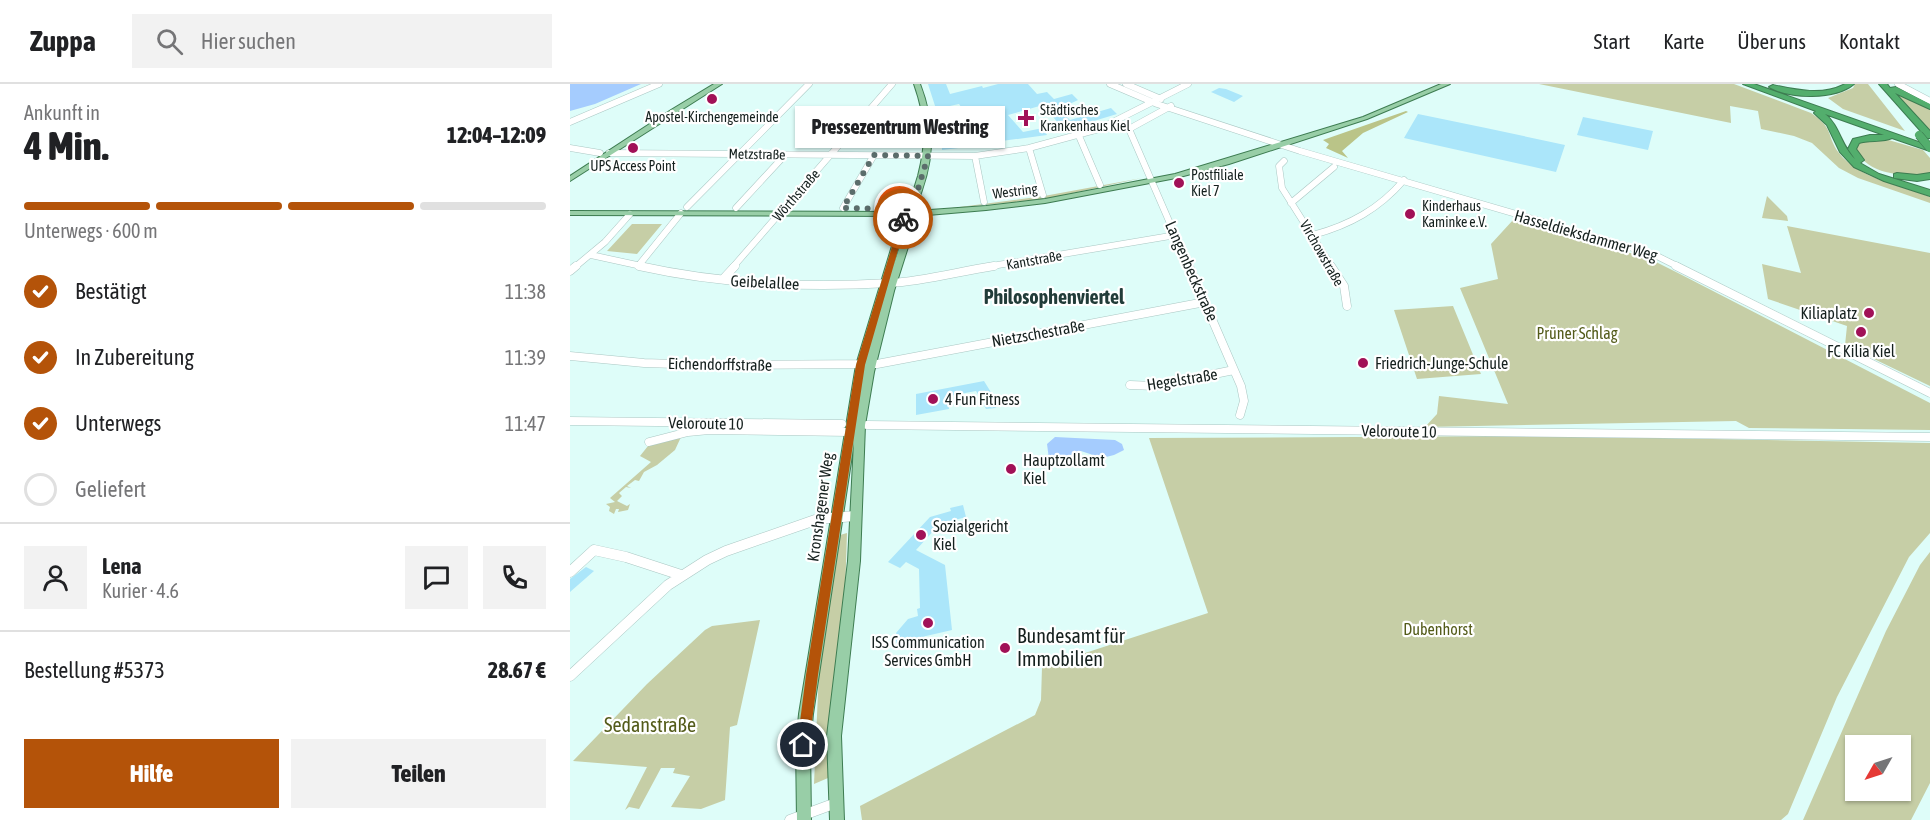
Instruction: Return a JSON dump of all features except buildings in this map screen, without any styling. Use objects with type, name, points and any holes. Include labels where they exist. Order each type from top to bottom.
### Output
[{"type":"highway","points":[[1747,84],[1816,112],[1829,121],[1837,131],[1843,149],[1849,158],[1862,167],[1930,193]]},
{"type":"highway","points":[[1761,84],[1929,144]]},
{"type":"highway","points":[[1761,84],[1790,91],[1819,93],[1839,90],[1850,84]]},
{"type":"highway","points":[[1875,84],[1929,144]]},
{"type":"highway","points":[[1885,84],[1929,144]]},
{"type":"highway","points":[[1885,84],[1903,96],[1930,107]]},
{"type":"highway","points":[[1775,95],[1929,144]]},
{"type":"highway","points":[[1929,144],[1876,137],[1856,141],[1852,149],[1864,163],[1884,173],[1911,178],[1930,176]]},
{"type":"main road","points":[[570,173],[669,107],[710,84]]},
{"type":"main road","points":[[570,179],[673,111],[719,84]]},
{"type":"main road","name":"Kronshagener Weg","points":[[799,818],[806,714],[838,517],[846,428],[866,365],[903,219],[911,212],[928,156],[929,124],[917,84]]},
{"type":"main road","name":"Westring","points":[[570,206],[684,210],[911,212],[1045,201],[1151,178],[1275,141],[1287,142],[1380,107],[1433,84]]},
{"type":"main road","name":"Westring","points":[[570,213],[630,214],[736,208],[782,211],[843,208],[911,212],[1042,195],[1197,170],[1365,118],[1447,84]]},
{"type":"main road","name":"Kronshagener Weg","points":[[837,820],[834,736],[854,561],[860,425],[866,365]]},
{"type":"street","points":[[570,122],[659,84]]},
{"type":"street","points":[[591,255],[639,265],[684,210],[809,84]]},
{"type":"street","name":"Wörthstraße","points":[[723,279],[892,84]]},
{"type":"street","name":"Hasseldieksdammer Weg","points":[[1110,84],[1154,102],[1491,208],[1653,254],[1930,393]]},
{"type":"street","name":"Hasseldieksdammer Weg","points":[[1126,84],[1172,106],[1275,141]]},
{"type":"street","name":"Metzstraße","points":[[612,153],[975,156],[1029,148],[1079,136],[1115,122],[1188,84]]},
{"type":"street","points":[[1898,84],[1930,101]]},
{"type":"street","points":[[1115,122],[1129,129],[1172,106]]},
{"type":"street","name":"Langenbeckstraße","points":[[1129,129],[1234,370],[1244,396],[1240,415]]},
{"type":"street","points":[[1079,136],[1100,185]]},
{"type":"street","points":[[570,148],[600,153]]},
{"type":"street","points":[[1029,148],[1042,195]]},
{"type":"street","points":[[736,208],[785,155]]},
{"type":"street","points":[[843,208],[874,155]]},
{"type":"street","points":[[975,156],[984,202]]},
{"type":"street","name":"Virchowstraße","points":[[1284,160],[1280,166],[1282,188],[1344,286],[1347,306]]},
{"type":"street","name":"Virchowstraße","points":[[1291,203],[1334,167]]},
{"type":"street","points":[[1313,235],[1357,221],[1375,208],[1404,180]]},
{"type":"street","points":[[570,271],[591,255],[630,214]]},
{"type":"street","name":"Kantstraße","points":[[888,283],[1176,235]]},
{"type":"street","name":"Geibelallee","points":[[639,265],[723,279],[808,284],[888,283]]},
{"type":"street","name":"Nietzschestraße","points":[[866,365],[1205,302]]},
{"type":"street","name":"Eichendorffstraße","points":[[570,356],[644,363],[866,365]]},
{"type":"street","name":"Hegelstraße","points":[[1130,385],[1155,386],[1234,370]]},
{"type":"street","name":"Veloroute 10","points":[[570,421],[846,428]]},
{"type":"street","name":"Veloroute 10","points":[[867,425],[1930,437]]},
{"type":"street","points":[[649,442],[688,432],[709,430],[846,428]]},
{"type":"street","points":[[570,676],[681,575],[726,551],[818,519],[855,516]]},
{"type":"street","points":[[570,572],[594,550],[626,557],[681,575]]},
{"type":"street","points":[[799,818],[836,802]]},
{"type":"green space","points":[[1539,84],[1734,84],[1811,113],[1827,128],[1835,147],[1847,162],[1869,175],[1930,197],[1930,203],[1858,178],[1839,168],[1812,143],[1794,136],[1761,129],[1758,111],[1730,106],[1731,123]]},
{"type":"green space","points":[[1855,84],[1868,84],[1905,131],[1843,109],[1828,98],[1853,88]]},
{"type":"green space","points":[[1896,93],[1930,108],[1930,130],[1926,126]]},
{"type":"green space","points":[[1408,112],[1363,133],[1342,151],[1348,158],[1326,148],[1329,144],[1323,140]]},
{"type":"green space","points":[[884,115],[896,115],[888,138],[877,137],[870,146],[862,146],[864,138]]},
{"type":"green space","points":[[1885,139],[1923,150],[1930,158],[1930,174],[1915,176],[1886,172],[1869,164],[1855,150],[1860,142]]},
{"type":"green space","points":[[1142,178],[1045,199],[944,209],[1044,196]]},
{"type":"green space","points":[[1767,196],[1787,216],[1788,221],[1762,218]]},
{"type":"green space","name":"Prüner Schlag","points":[[1513,220],[1648,258],[1680,274],[1930,403],[1930,430],[1749,428],[1736,421],[1425,427],[1437,414],[1439,396],[1508,404],[1460,288],[1498,279],[1491,244]]},
{"type":"green space","points":[[632,224],[662,224],[637,254],[607,251]]},
{"type":"green space","name":"Kiliaplatz","points":[[1787,226],[1930,253],[1930,386],[1845,345],[1847,326],[1768,299],[1762,264],[1801,273]]},
{"type":"green space","points":[[1453,306],[1481,374],[1417,379],[1394,310]]},
{"type":"green space","name":"Dubenhorst","points":[[1548,436],[1930,443],[1930,533],[1909,557],[1837,697],[1788,814],[1781,820],[862,820],[860,806],[1035,715],[1041,700],[1042,667],[1208,613],[1149,438]]},
{"type":"green space","points":[[681,437],[675,450],[657,465],[644,472],[639,481],[635,480],[627,486],[631,488],[626,487],[619,493],[622,496],[617,501],[627,506],[630,504],[628,510],[618,512],[619,509],[616,509],[614,514],[609,511],[610,507],[606,504],[615,502],[610,498],[651,462],[640,456],[648,446]]},
{"type":"green space","points":[[847,533],[845,595],[830,713],[828,778],[814,784],[819,670],[840,535]]},
{"type":"green space","points":[[1930,552],[1930,783],[1911,820],[1803,820],[1886,631],[1920,565]]},
{"type":"green space","name":"Sedanstraße","points":[[760,620],[737,725],[730,727],[725,800],[701,809],[671,807],[690,776],[673,773],[675,768],[661,768],[639,809],[629,807],[625,810],[647,767],[573,761],[647,684],[705,630],[712,626]]},
{"type":"water","points":[[570,84],[641,84],[595,104],[570,111]]},
{"type":"water","points":[[1055,437],[1115,440],[1122,444],[1124,450],[1102,458],[1081,451],[1054,461],[1049,459],[1047,444]]},
{"type":"way so far","points":[[900,209],[843,208],[874,155],[928,156],[912,209],[903,219]]},
{"type":"place","name":"Apostel-Kirchengemeinde","points":[[712,99]]},
{"type":"place","name":"Städtisches Krankenhaus Kiel","points":[[1026,118]]},
{"type":"place","name":"UPS Access Point","points":[[633,148]]},
{"type":"place","name":"Postfiliale Kiel 7","points":[[1179,183]]},
{"type":"place","name":"Pressezentrum Westring","points":[[900,209]]},
{"type":"place","name":"Kinderhaus Kaminke e.V.","points":[[1410,214]]},
{"type":"place","name":"Kiliaplatz","points":[[1869,313]]},
{"type":"place","name":"FC Kilia Kiel","points":[[1861,332]]},
{"type":"place","name":"Friedrich-Junge-Schule","points":[[1363,363]]},
{"type":"place","name":"4 Fun Fitness","points":[[933,399]]},
{"type":"place","name":"Hauptzollamt Kiel","points":[[1011,469]]},
{"type":"place","name":"Sozialgericht Kiel","points":[[921,535]]},
{"type":"place","name":"ISS Communication Services GmbH","points":[[928,623]]},
{"type":"place","name":"Bundesamt für Immobilien","points":[[1005,648]]},
{"type":"district","name":"Philosophenviertel","points":[[1054,297]]},
{"type":"route","points":[[803,745],[861,365],[903,219]]}]
